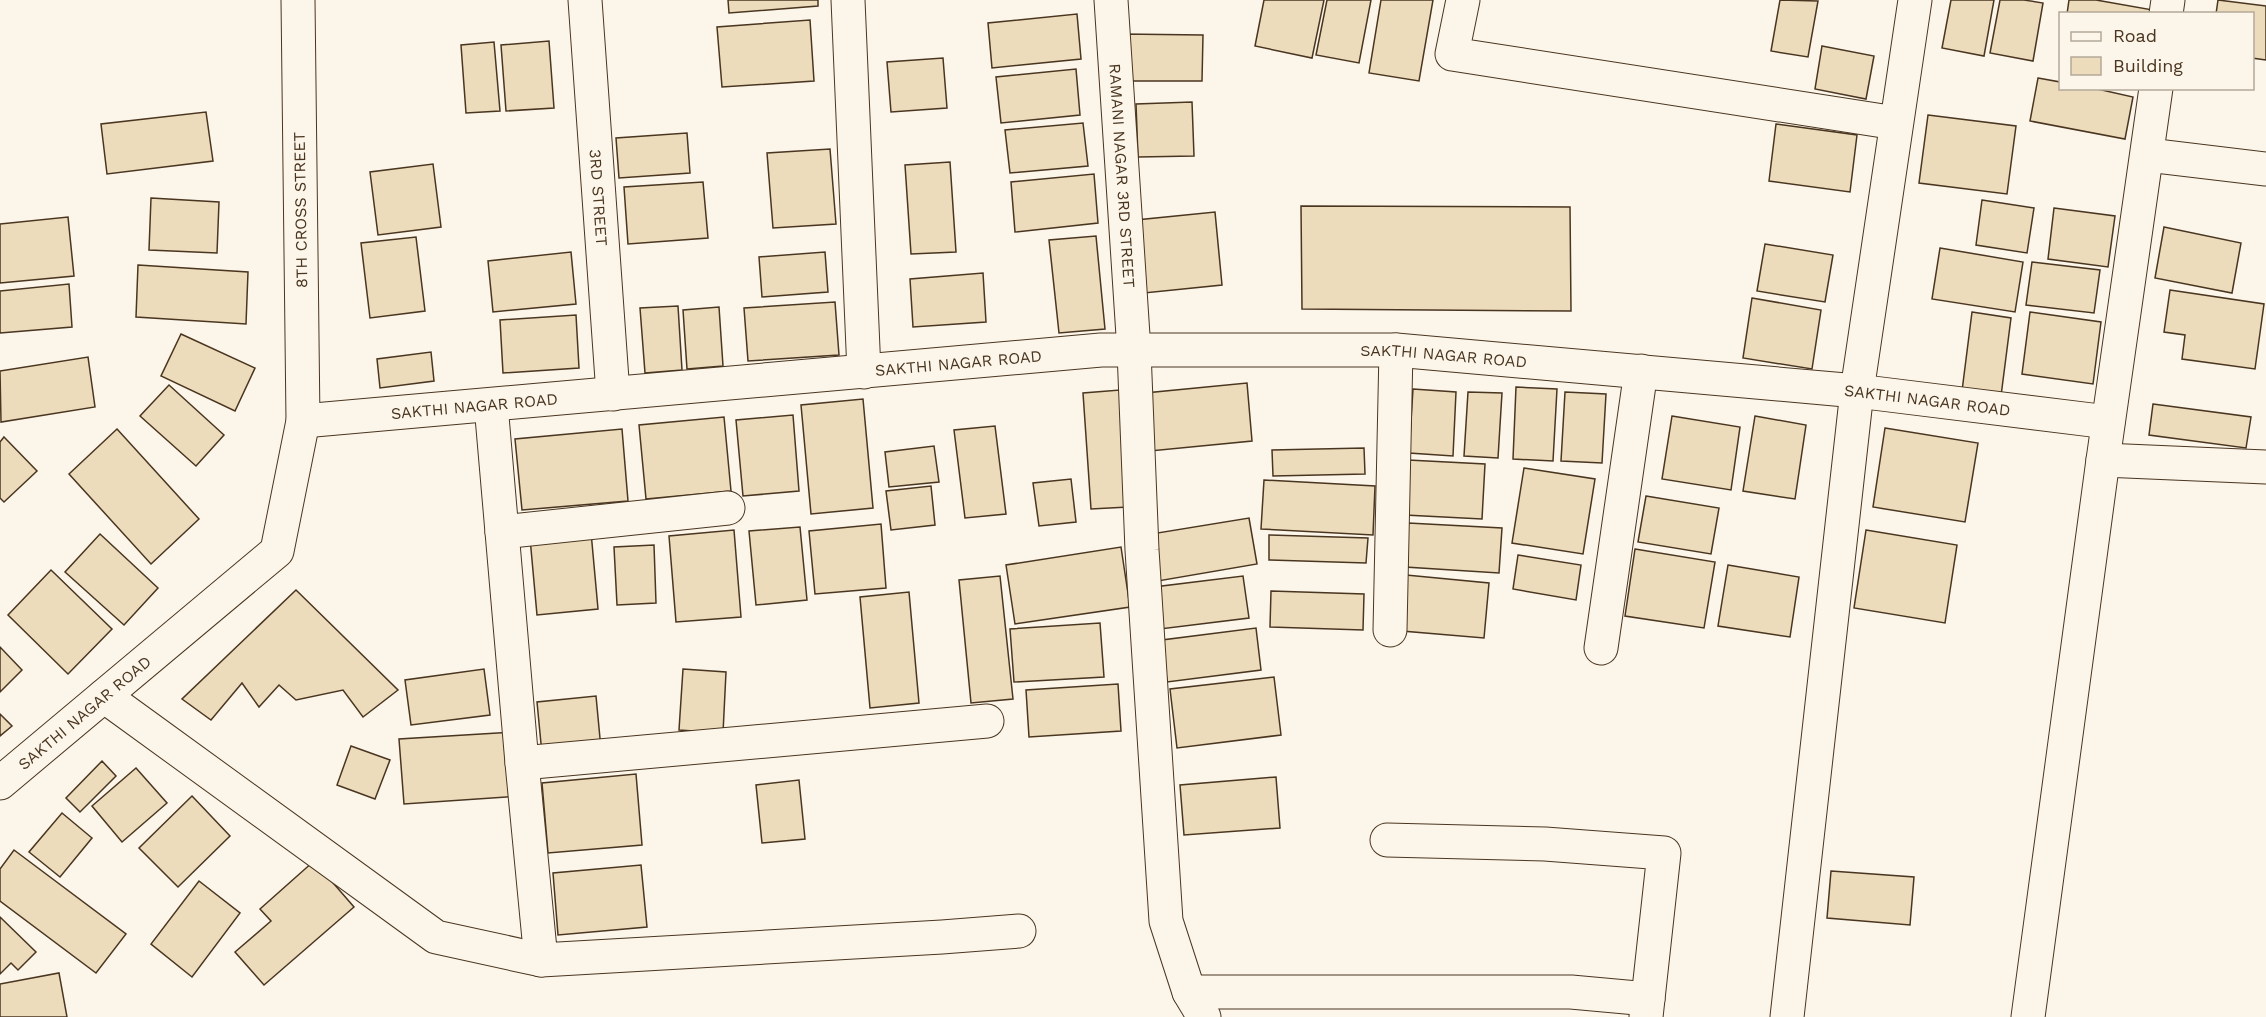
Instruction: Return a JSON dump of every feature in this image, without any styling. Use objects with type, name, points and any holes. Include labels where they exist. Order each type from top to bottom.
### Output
[{"type":"street","name":"8TH CROSS STREET","points":[[298,0],[303,420]]},
{"type":"street","name":"3RD STREET","points":[[585,0],[613,394]]},
{"type":"street","points":[[848,0],[864,372]]},
{"type":"street","name":"RAMANI NAGAR 3RD STREET","points":[[1111,0],[1134,351],[1142,550],[1166,921],[1197,1005]]},
{"type":"street","points":[[1463,0],[1452,54],[1896,123]]},
{"type":"street","points":[[1787,1017],[1857,392],[1915,0]]},
{"type":"street","points":[[2028,1017],[2108,422],[2157,90]]},
{"type":"street","points":[[2148,154],[2266,169]]},
{"type":"street","name":"SAKTHI NAGAR ROAD","points":[[0,783],[277,551],[303,420],[1101,350],[1396,350],[1857,392],[2108,422]]},
{"type":"street","points":[[1390,630],[1396,350]]},
{"type":"street","points":[[1601,648],[1641,372]]},
{"type":"street","points":[[491,405],[541,960]]},
{"type":"street","points":[[2103,460],[2266,467]]},
{"type":"street","points":[[502,532],[728,508]]},
{"type":"street","points":[[104,696],[436,938],[541,960],[919,939],[1019,931]]},
{"type":"street","points":[[522,763],[987,721]]},
{"type":"street","points":[[1197,1005],[1571,992],[1647,1008],[1664,854],[1545,844],[1387,840]]},
{"type":"building","points":[[728,0],[818,0],[818,6],[729,13]]},
{"type":"building","points":[[1264,0],[1324,0],[1312,58],[1255,46]]},
{"type":"building","points":[[1327,0],[1371,0],[1359,63],[1316,55]]},
{"type":"building","points":[[1381,0],[1433,0],[1419,81],[1369,73]]},
{"type":"building","points":[[1780,0],[1818,1],[1808,57],[1771,51]]},
{"type":"building","points":[[1951,0],[1994,0],[1984,56],[1942,48]]},
{"type":"building","points":[[2000,0],[2043,3],[2033,61],[1990,53]]},
{"type":"building","points":[[2069,0],[2096,0],[2153,10],[2152,12],[2067,12]]},
{"type":"building","points":[[2218,0],[2266,6],[2266,60],[2254,58],[2254,12],[2216,12]]},
{"type":"building","points":[[1077,14],[1081,59],[992,68],[988,23]]},
{"type":"building","points":[[810,20],[814,81],[722,87],[717,27]]},
{"type":"building","points":[[1121,34],[1203,35],[1202,81],[1122,81]]},
{"type":"building","points":[[549,41],[554,108],[506,111],[501,45]]},
{"type":"building","points":[[494,42],[500,111],[466,113],[461,45]]},
{"type":"building","points":[[1822,46],[1874,56],[1866,99],[1815,89]]},
{"type":"building","points":[[943,58],[947,108],[891,112],[887,62]]},
{"type":"building","points":[[1076,69],[1080,115],[1001,123],[996,77]]},
{"type":"building","points":[[2038,78],[2059,82],[2059,90],[2102,90],[2133,97],[2125,139],[2030,121]]},
{"type":"building","points":[[1192,102],[1194,156],[1138,157],[1136,104]]},
{"type":"building","points":[[206,112],[213,161],[107,174],[101,124]]},
{"type":"building","points":[[1928,115],[2016,126],[2007,194],[1919,183]]},
{"type":"building","points":[[1083,123],[1088,166],[1010,173],[1005,130]]},
{"type":"building","points":[[1776,124],[1857,135],[1850,192],[1769,181]]},
{"type":"building","points":[[687,133],[690,173],[619,178],[616,138]]},
{"type":"building","points":[[830,149],[836,224],[773,228],[767,153]]},
{"type":"building","points":[[950,162],[956,252],[911,254],[905,165]]},
{"type":"building","points":[[433,164],[441,227],[378,235],[370,172]]},
{"type":"building","points":[[1094,174],[1098,223],[1015,232],[1011,182]]},
{"type":"building","points":[[703,182],[708,238],[628,244],[624,187]]},
{"type":"building","points":[[151,198],[219,202],[217,253],[149,250]]},
{"type":"building","points":[[1982,200],[2034,208],[2027,253],[1976,245]]},
{"type":"building","points":[[1301,206],[1570,207],[1571,311],[1302,309]]},
{"type":"building","points":[[2054,208],[2115,216],[2108,267],[2048,259]]},
{"type":"building","points":[[1215,212],[1222,285],[1144,293],[1136,220]]},
{"type":"building","points":[[68,217],[74,276],[0,283],[0,224]]},
{"type":"building","points":[[2164,227],[2241,243],[2232,293],[2155,278]]},
{"type":"building","points":[[1096,236],[1105,329],[1059,333],[1049,240]]},
{"type":"building","points":[[416,237],[425,311],[370,318],[361,243]]},
{"type":"building","points":[[1765,244],[1833,255],[1825,302],[1757,291]]},
{"type":"building","points":[[1940,248],[2023,262],[2015,312],[1932,299]]},
{"type":"building","points":[[571,252],[576,304],[493,312],[488,261]]},
{"type":"building","points":[[825,252],[828,292],[762,297],[759,257]]},
{"type":"building","points":[[2032,262],[2100,270],[2094,313],[2026,305]]},
{"type":"building","points":[[138,265],[248,272],[246,324],[136,317]]},
{"type":"building","points":[[983,273],[986,322],[913,327],[910,279]]},
{"type":"building","points":[[69,284],[72,327],[0,333],[0,291]]},
{"type":"building","points":[[2170,290],[2264,304],[2255,369],[2182,359],[2185,335],[2164,332]]},
{"type":"building","points":[[1752,298],[1821,310],[1812,369],[1743,358]]},
{"type":"building","points":[[835,302],[839,355],[748,361],[744,308]]},
{"type":"building","points":[[678,306],[682,370],[645,373],[640,308]]},
{"type":"building","points":[[719,307],[723,366],[687,369],[683,310]]},
{"type":"building","points":[[1972,312],[2011,318],[2001,396],[1962,391]]},
{"type":"building","points":[[2030,312],[2101,322],[2093,384],[2022,374]]},
{"type":"building","points":[[576,315],[579,368],[503,373],[500,320]]},
{"type":"building","points":[[181,334],[255,368],[235,411],[161,376]]},
{"type":"building","points":[[431,352],[434,381],[380,388],[377,359]]},
{"type":"building","points":[[88,357],[95,407],[1,422],[0,371]]},
{"type":"building","points":[[1247,383],[1252,441],[1150,451],[1145,393]]},
{"type":"building","points":[[169,385],[224,435],[196,466],[140,416]]},
{"type":"building","points":[[1516,387],[1557,389],[1553,461],[1513,459]]},
{"type":"building","points":[[1413,389],[1456,392],[1453,456],[1409,453]]},
{"type":"building","points":[[1120,390],[1128,507],[1091,509],[1083,393]]},
{"type":"building","points":[[1468,392],[1502,393],[1498,458],[1464,456]]},
{"type":"building","points":[[1565,392],[1606,394],[1602,463],[1561,461]]},
{"type":"building","points":[[863,399],[873,508],[811,514],[801,405]]},
{"type":"building","points":[[2153,404],[2251,417],[2246,448],[2149,435]]},
{"type":"building","points":[[793,415],[799,491],[743,496],[736,420]]},
{"type":"building","points":[[1672,416],[1740,427],[1731,490],[1662,479]]},
{"type":"building","points":[[1755,416],[1806,425],[1795,499],[1743,491]]},
{"type":"building","points":[[724,417],[731,491],[646,499],[639,425]]},
{"type":"building","points":[[995,426],[1006,514],[965,518],[954,430]]},
{"type":"building","points":[[1885,428],[1978,443],[1965,522],[1873,507]]},
{"type":"building","points":[[117,429],[199,519],[151,564],[69,474]]},
{"type":"building","points":[[622,429],[628,501],[522,510],[515,439]]},
{"type":"building","points":[[4,437],[37,471],[4,502],[0,498],[0,442]]},
{"type":"building","points":[[934,446],[939,482],[889,487],[885,452]]},
{"type":"building","points":[[1364,448],[1365,474],[1273,476],[1272,450]]},
{"type":"building","points":[[1408,460],[1485,464],[1482,519],[1405,515]]},
{"type":"building","points":[[1524,468],[1595,479],[1583,554],[1512,543]]},
{"type":"building","points":[[1071,479],[1076,522],[1039,526],[1033,483]]},
{"type":"building","points":[[1264,480],[1375,486],[1373,535],[1261,529]]},
{"type":"building","points":[[931,486],[935,525],[891,530],[886,491]]},
{"type":"building","points":[[1646,496],[1719,508],[1711,554],[1638,542]]},
{"type":"building","points":[[1249,518],[1257,564],[1158,581],[1151,534]]},
{"type":"building","points":[[1408,523],[1502,528],[1499,573],[1405,567]]},
{"type":"building","points":[[881,524],[886,588],[815,594],[809,531]]},
{"type":"building","points":[[800,527],[807,600],[756,605],[749,531]]},
{"type":"building","points":[[734,530],[741,617],[676,622],[669,536]]},
{"type":"building","points":[[1866,530],[1957,545],[1945,623],[1854,608]]},
{"type":"building","points":[[591,532],[598,609],[537,615],[530,538]]},
{"type":"building","points":[[100,534],[158,588],[124,625],[65,572]]},
{"type":"building","points":[[1269,535],[1368,538],[1366,563],[1269,560]]},
{"type":"building","points":[[654,545],[656,603],[617,605],[614,547]]},
{"type":"building","points":[[1121,547],[1130,607],[1015,624],[1006,565]]},
{"type":"building","points":[[1635,549],[1715,562],[1704,628],[1625,616]]},
{"type":"building","points":[[1518,555],[1581,565],[1576,600],[1513,589]]},
{"type":"building","points":[[1728,565],[1799,577],[1790,637],[1718,626]]},
{"type":"building","points":[[51,570],[112,629],[68,674],[8,615]]},
{"type":"building","points":[[1406,575],[1489,583],[1484,638],[1402,631]]},
{"type":"building","points":[[1000,576],[1013,699],[971,703],[959,580]]},
{"type":"building","points":[[1243,576],[1249,618],[1160,629],[1154,587]]},
{"type":"building","points":[[296,590],[398,690],[363,717],[343,690],[296,700],[279,685],[259,707],[242,683],[211,720],[182,699]]},
{"type":"building","points":[[1271,591],[1364,594],[1363,630],[1270,627]]},
{"type":"building","points":[[909,592],[919,703],[870,708],[860,597]]},
{"type":"building","points":[[1100,623],[1104,677],[1014,682],[1010,629]]},
{"type":"building","points":[[1256,628],[1261,670],[1167,682],[1162,640]]},
{"type":"building","points":[[0,647],[22,670],[0,692]]},
{"type":"building","points":[[484,669],[490,715],[411,725],[405,680]]},
{"type":"building","points":[[683,669],[726,672],[723,733],[679,730]]},
{"type":"building","points":[[1274,677],[1281,735],[1177,748],[1170,689]]},
{"type":"building","points":[[1118,684],[1121,731],[1029,737],[1026,690]]},
{"type":"building","points":[[596,696],[601,749],[542,754],[537,702]]},
{"type":"building","points":[[0,714],[12,726],[0,736]]},
{"type":"building","points":[[516,732],[520,796],[404,804],[399,739]]},
{"type":"building","points":[[351,746],[390,760],[375,799],[337,785]]},
{"type":"building","points":[[102,761],[116,776],[80,812],[66,798]]},
{"type":"building","points":[[136,768],[167,803],[122,842],[92,806]]},
{"type":"building","points":[[636,774],[642,845],[548,853],[542,783]]},
{"type":"building","points":[[1276,777],[1280,828],[1184,835],[1180,785]]},
{"type":"building","points":[[799,780],[805,839],[762,843],[756,785]]},
{"type":"building","points":[[192,796],[230,836],[178,887],[139,848]]},
{"type":"building","points":[[62,813],[92,838],[60,877],[29,852]]},
{"type":"building","points":[[14,850],[126,934],[96,973],[0,901],[0,869]]},
{"type":"building","points":[[314,861],[354,907],[264,985],[235,952],[271,921],[260,909]]},
{"type":"building","points":[[641,865],[647,927],[558,935],[553,873]]},
{"type":"building","points":[[1831,871],[1914,877],[1910,925],[1827,918]]},
{"type":"building","points":[[199,881],[240,913],[192,977],[151,944]]},
{"type":"building","points":[[0,917],[36,952],[18,970],[11,963],[0,974]]},
{"type":"building","points":[[59,973],[67,1017],[0,1017],[0,984]]}]
